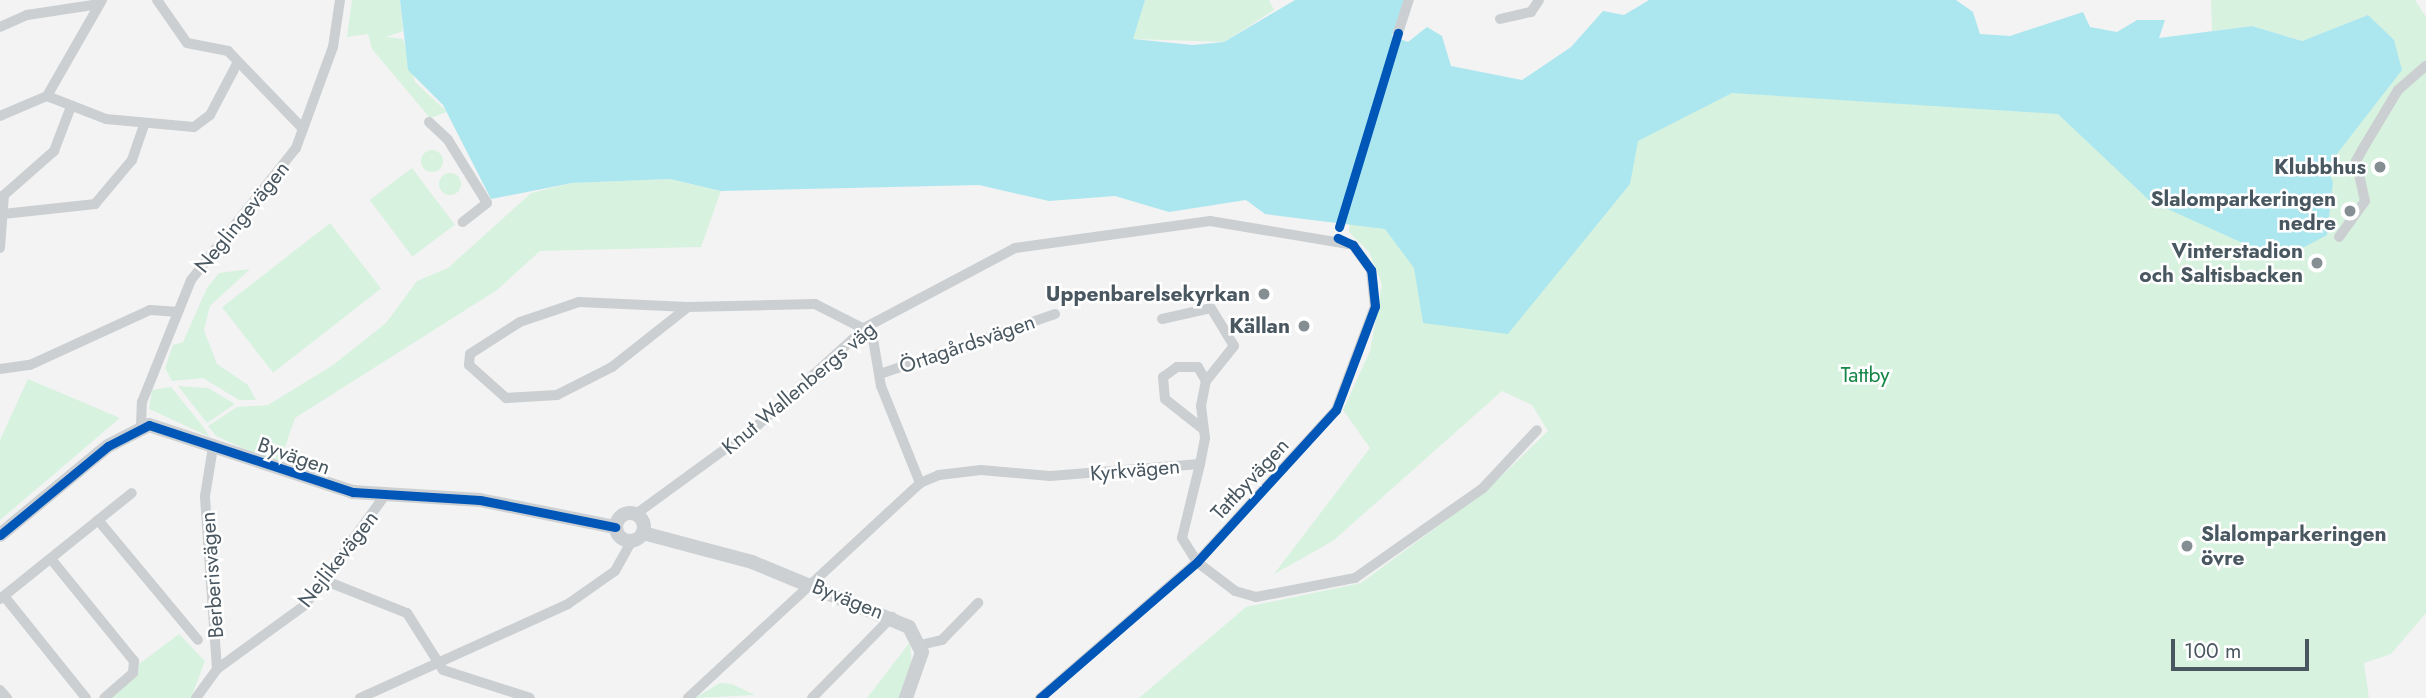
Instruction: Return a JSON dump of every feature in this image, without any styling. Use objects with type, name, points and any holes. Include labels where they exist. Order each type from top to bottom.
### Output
[{"type":"street","points":[[157,0],[188,44],[225,49],[303,129]]},
{"type":"street","name":"Neglingevägen","points":[[141,426],[142,402],[176,313],[197,270],[280,172],[303,129],[333,45],[340,0]]},
{"type":"street","points":[[1398,33],[1409,0]]},
{"type":"street","points":[[1500,19],[1531,12],[1539,0]]},
{"type":"street","points":[[0,27],[27,15],[100,2]]},
{"type":"street","points":[[0,116],[47,96],[100,2]]},
{"type":"street","points":[[47,96],[69,109],[144,126],[201,124],[238,62]]},
{"type":"street","points":[[2339,237],[2365,201],[2356,161],[2398,90],[2426,66]]},
{"type":"street","points":[[0,248],[3,214],[9,189],[61,140],[69,109]]},
{"type":"street","points":[[429,122],[448,140],[487,203],[463,222]]},
{"type":"street","points":[[3,214],[95,204],[132,160],[144,126]]},
{"type":"street","name":"Knut Wallenbergs väg","points":[[636,514],[758,425],[866,327],[985,262],[1047,238],[1210,221],[1338,238]]},
{"type":"street","name":"Tattbyvägen","points":[[1040,698],[1197,562],[1317,432],[1354,374],[1373,314],[1374,288],[1364,257],[1338,238]]},
{"type":"street","points":[[688,307],[612,367],[557,395],[506,398],[469,365],[470,354],[520,322],[579,302],[688,307],[801,300],[866,327],[880,374],[920,483]]},
{"type":"street","points":[[1162,319],[1211,308],[1234,346],[1206,381]]},
{"type":"street","points":[[0,369],[30,365],[150,310],[176,313]]},
{"type":"street","name":"Örtagårdsvägen","points":[[880,374],[1055,314]]},
{"type":"street","points":[[1200,464],[1203,429],[1206,381],[1198,367],[1177,367],[1163,377],[1161,388],[1172,408],[1203,429]]},
{"type":"street","points":[[0,535],[141,426]]},
{"type":"street","name":"Byvägen","points":[[141,426],[213,447],[324,485],[386,494],[480,500],[615,527]]},
{"type":"street","name":"Kyrkvägen","points":[[688,698],[809,583],[920,483],[956,471],[1050,477],[1200,464],[1180,526],[1197,562],[1235,591],[1256,597],[1355,578],[1483,488],[1537,430]]},
{"type":"street","name":"Berberisvägen","points":[[196,698],[217,669],[205,496],[213,447]]},
{"type":"street","points":[[86,698],[2,598],[132,493]]},
{"type":"street","name":"Nejlikevägen","points":[[217,669],[274,632],[326,581],[386,494]]},
{"type":"street","points":[[360,698],[433,662],[568,604],[615,571],[637,538],[636,514],[623,515],[615,527],[637,538]]},
{"type":"street","points":[[98,520],[198,640]]},
{"type":"street","name":"Byvägen","points":[[637,538],[704,546],[809,583],[892,617],[909,627],[920,645]]},
{"type":"street","points":[[51,559],[134,661],[133,673],[104,698]]},
{"type":"street","points":[[326,581],[407,613],[433,662],[478,685],[530,698]]},
{"type":"street","points":[[906,698],[920,645],[942,640],[978,603]]},
{"type":"street","points":[[813,698],[892,617]]},
{"type":"street","points":[[0,690],[7,698]]},
{"type":"green space","points":[[352,0],[400,0],[403,31],[386,37],[403,39],[415,82],[447,112],[430,118],[372,49],[368,34],[347,37]]},
{"type":"green space","points":[[1145,0],[1269,0],[1274,10],[1224,42],[1132,39]]},
{"type":"green space","name":"Tattby","points":[[2211,0],[2415,0],[2426,17],[2426,613],[2391,654],[2364,663],[2369,698],[1139,698],[1246,607],[1361,583],[1488,489],[1548,431],[1532,405],[1502,391],[1333,541],[1274,574],[1370,448],[1343,410],[1370,351],[1382,284],[1369,252],[1349,232],[1350,223],[1638,66],[2187,124],[2368,15],[2302,41],[2252,26],[2212,31]]},
{"type":"green space","points":[[432,150],[440,153],[443,161],[440,169],[432,172],[424,169],[421,161],[424,153]]},
{"type":"green space","points":[[412,168],[455,225],[412,257],[370,200]]},
{"type":"green space","points":[[450,173],[458,176],[461,184],[458,192],[450,195],[442,192],[439,184],[442,176]]},
{"type":"green space","points":[[670,179],[721,191],[701,247],[540,251],[497,290],[295,418],[279,464],[216,436],[208,426],[237,407],[268,405],[333,365],[386,323],[417,281],[448,268],[531,193],[572,183]]},
{"type":"green space","points":[[330,223],[381,288],[273,373],[222,307]]},
{"type":"green space","points":[[250,269],[210,306],[204,330],[217,364],[248,385],[256,400],[239,400],[203,378],[172,381],[165,368],[173,345],[183,342],[207,288],[219,273]]},
{"type":"green space","points":[[28,379],[120,418],[0,520],[0,440]]},
{"type":"green space","points":[[178,386],[208,388],[235,404],[207,423]]},
{"type":"green space","points":[[171,387],[210,437],[149,409],[152,390]]},
{"type":"green space","points":[[179,634],[205,661],[191,698],[110,698],[137,676],[139,664]]},
{"type":"green space","points":[[910,642],[912,670],[899,698],[867,698]]},
{"type":"green space","points":[[720,683],[732,684],[755,695],[695,698]]},
{"type":"water","points":[[400,0],[1145,0],[1133,39],[1193,45],[1224,42],[1295,0],[1404,0],[1392,36],[1408,42],[1427,27],[1442,36],[1451,66],[1522,80],[1571,47],[1603,11],[1624,15],[1649,0],[1956,0],[1973,12],[1980,34],[2010,36],[2083,12],[2090,27],[2117,32],[2137,20],[2165,20],[2159,38],[2252,26],[2302,41],[2368,15],[2394,40],[2402,70],[2326,168],[2333,182],[2327,235],[2280,260],[2150,201],[2058,114],[1732,93],[1638,141],[1630,184],[1508,334],[1423,323],[1414,268],[1385,229],[1265,214],[1246,200],[1169,212],[1115,196],[1049,201],[979,185],[721,191],[670,179],[572,183],[491,199],[443,105],[408,70]]},
{"type":"cycle path","points":[[1339,227],[1398,33]]},
{"type":"cycle path","points":[[1040,698],[1197,562],[1336,410],[1375,306],[1371,270],[1353,245],[1338,238]]},
{"type":"cycle path","points":[[0,535],[108,446],[149,425],[353,492],[480,500],[615,527]]},
{"type":"place","name":"Klubbhus","points":[[2380,167]]},
{"type":"place","name":"Slalomparkeringen nedre","points":[[2350,211]]},
{"type":"place","name":"Vinterstadion och Saltisbacken","points":[[2317,263]]},
{"type":"place","name":"Uppenbarelsekyrkan","points":[[1264,294]]},
{"type":"place","name":"Källan","points":[[1304,326]]},
{"type":"place","name":"Slalomparkeringen övre","points":[[2187,546]]}]
